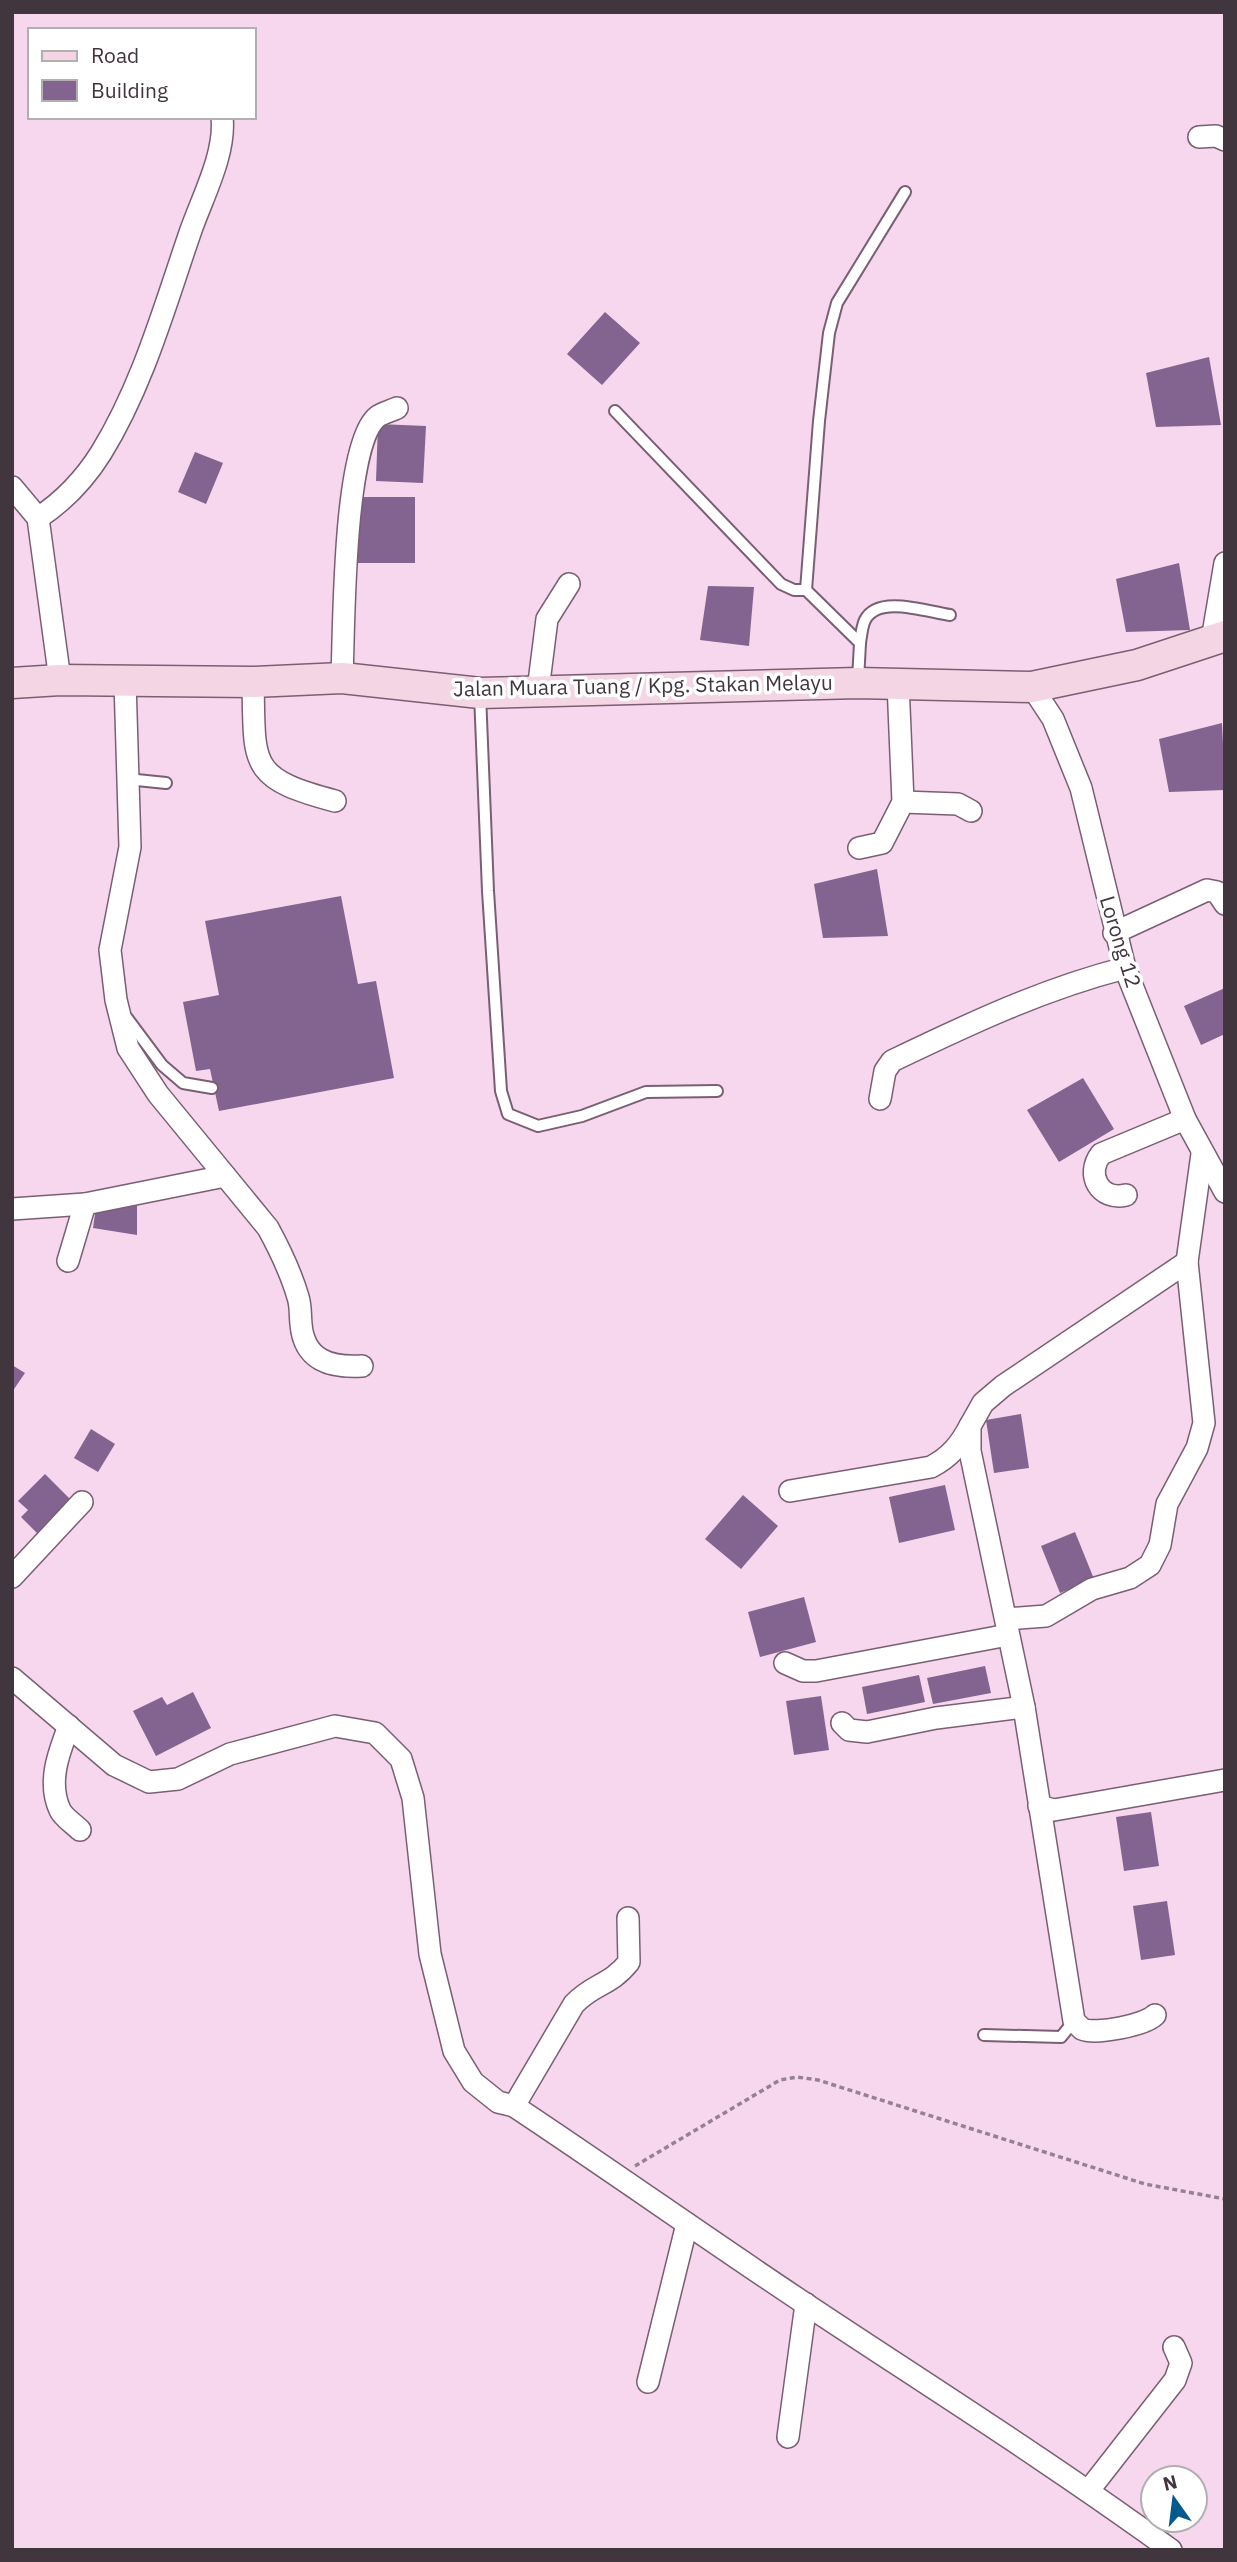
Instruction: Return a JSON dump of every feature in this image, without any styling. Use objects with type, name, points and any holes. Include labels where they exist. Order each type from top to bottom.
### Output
[{"type":"main road","name":"Jalan Muara Tuang / Kpg. Stakan Melayu","points":[[12,683],[60,680],[253,682],[342,678],[480,693],[858,683],[1032,687],[1137,665],[1218,638]]},
{"type":"street","points":[[38,518],[61,503],[86,475],[102,452],[141,373],[211,172],[224,131],[222,119]]},
{"type":"street","points":[[1199,137],[1216,136],[1225,140]]},
{"type":"street","points":[[342,678],[349,502],[367,435],[376,418],[397,408]]},
{"type":"street","points":[[12,487],[38,518],[60,680]]},
{"type":"street","points":[[1218,638],[1225,563]]},
{"type":"street","points":[[538,691],[548,619],[569,583]]},
{"type":"street","points":[[125,681],[130,847],[110,950],[116,1000],[128,1048],[158,1094],[268,1228],[281,1252],[299,1301],[305,1348],[320,1361],[344,1367],[362,1366]]},
{"type":"street","points":[[253,682],[255,750],[261,766],[279,781],[303,793],[335,801]]},
{"type":"street","points":[[859,848],[882,843],[903,802],[898,683]]},
{"type":"street","name":"Lorong 12","points":[[1032,687],[1054,719],[1074,766],[1125,968],[1185,1119],[1225,1192]]},
{"type":"street","points":[[903,802],[958,804],[971,811]]},
{"type":"street","points":[[1114,933],[1207,890],[1217,892],[1225,904]]},
{"type":"street","points":[[880,1099],[885,1072],[892,1061],[1006,1006],[1077,981],[1125,968]]},
{"type":"street","points":[[1126,1195],[1106,1195],[1098,1187],[1095,1178],[1097,1160],[1112,1148],[1185,1119]]},
{"type":"street","points":[[785,1663],[803,1671],[816,1671],[1007,1627],[1046,1616],[1092,1589],[1130,1578],[1150,1565],[1160,1545],[1167,1504],[1197,1448],[1204,1423],[1187,1262],[1202,1154]]},
{"type":"street","points":[[12,1209],[85,1204],[225,1176]]},
{"type":"street","points":[[68,1261],[85,1204]]},
{"type":"street","points":[[790,1492],[931,1467],[946,1459],[960,1445],[983,1403],[1003,1386],[1187,1262]]},
{"type":"street","points":[[970,1426],[975,1484],[1024,1707],[1074,2021],[1082,2029],[1090,2030],[1137,2025],[1155,2015]]},
{"type":"street","points":[[12,1577],[82,1502]]},
{"type":"street","points":[[12,1678],[114,1765],[149,1782],[178,1779],[230,1754],[335,1726],[374,1733],[401,1759],[413,1798],[430,1954],[454,2051],[473,2082],[498,2102],[514,2106],[806,2304],[1089,2490],[1171,2550]]},
{"type":"street","points":[[842,1723],[849,1730],[867,1732],[936,1718],[1024,1707]]},
{"type":"street","points":[[68,1726],[56,1759],[54,1780],[60,1811],[80,1830]]},
{"type":"street","points":[[1039,1806],[1054,1810],[1225,1780]]},
{"type":"street","points":[[514,2106],[574,2004],[586,1991],[615,1979],[629,1962],[628,1918]]},
{"type":"street","points":[[648,2382],[687,2224]]},
{"type":"street","points":[[788,2437],[806,2304]]},
{"type":"street","points":[[1089,2490],[1175,2380],[1181,2363],[1174,2347]]},
{"type":"lane","points":[[806,590],[819,421],[830,333],[837,303],[905,192]]},
{"type":"lane","points":[[615,411],[781,584],[794,590],[806,590],[860,643]]},
{"type":"lane","points":[[858,683],[860,643],[865,620],[877,608],[891,606],[950,615]]},
{"type":"lane","points":[[480,693],[491,944],[501,1091],[508,1114],[538,1126],[582,1116],[646,1092],[717,1091]]},
{"type":"lane","points":[[127,779],[166,783]]},
{"type":"lane","points":[[116,1000],[162,1065],[183,1083],[212,1088]]},
{"type":"lane","points":[[984,2035],[1061,2037],[1074,2021]]},
{"type":"path","points":[[619,2176],[780,2080],[797,2077],[818,2080],[1145,2184],[1225,2199]]},
{"type":"building","points":[[605,312],[640,343],[602,385],[567,354]]},
{"type":"building","points":[[1209,357],[1221,425],[1156,427],[1146,373]]},
{"type":"building","points":[[378,424],[426,426],[423,483],[376,481]]},
{"type":"building","points":[[195,452],[223,463],[206,504],[178,492]]},
{"type":"building","points":[[358,497],[415,497],[415,563],[358,563]]},
{"type":"building","points":[[1179,563],[1190,630],[1126,632],[1116,579]]},
{"type":"building","points":[[708,586],[754,587],[749,646],[700,640]]},
{"type":"building","points":[[1222,723],[1225,790],[1169,792],[1159,739]]},
{"type":"building","points":[[877,869],[888,936],[823,938],[814,884]]},
{"type":"building","points":[[341,896],[358,984],[376,981],[394,1078],[219,1111],[210,1069],[196,1071],[183,1002],[219,995],[205,921]]},
{"type":"building","points":[[1225,988],[1225,1034],[1201,1045],[1184,1006]]},
{"type":"building","points":[[1083,1078],[1114,1129],[1059,1162],[1027,1110]]},
{"type":"building","points":[[137,1201],[137,1235],[93,1228],[96,1207]]},
{"type":"building","points":[[12,1365],[25,1373],[12,1392]]},
{"type":"building","points":[[1021,1414],[1029,1468],[994,1473],[986,1420]]},
{"type":"building","points":[[91,1429],[115,1444],[98,1472],[74,1458]]},
{"type":"building","points":[[45,1474],[71,1500],[38,1534],[21,1517],[28,1510],[18,1501]]},
{"type":"building","points":[[945,1485],[955,1530],[899,1543],[889,1497]]},
{"type":"building","points":[[743,1495],[778,1526],[741,1569],[705,1539]]},
{"type":"building","points":[[1075,1532],[1094,1579],[1060,1593],[1041,1546]]},
{"type":"building","points":[[804,1597],[816,1642],[760,1657],[748,1612]]},
{"type":"building","points":[[985,1666],[991,1693],[933,1704],[927,1678]]},
{"type":"building","points":[[919,1675],[925,1702],[867,1714],[862,1687]]},
{"type":"building","points":[[193,1692],[211,1728],[156,1756],[133,1711],[162,1697],[167,1705]]},
{"type":"building","points":[[821,1696],[829,1750],[794,1755],[786,1701]]},
{"type":"building","points":[[1151,1812],[1159,1866],[1124,1871],[1116,1817]]},
{"type":"building","points":[[1167,1901],[1175,1955],[1141,1960],[1133,1906]]}]
